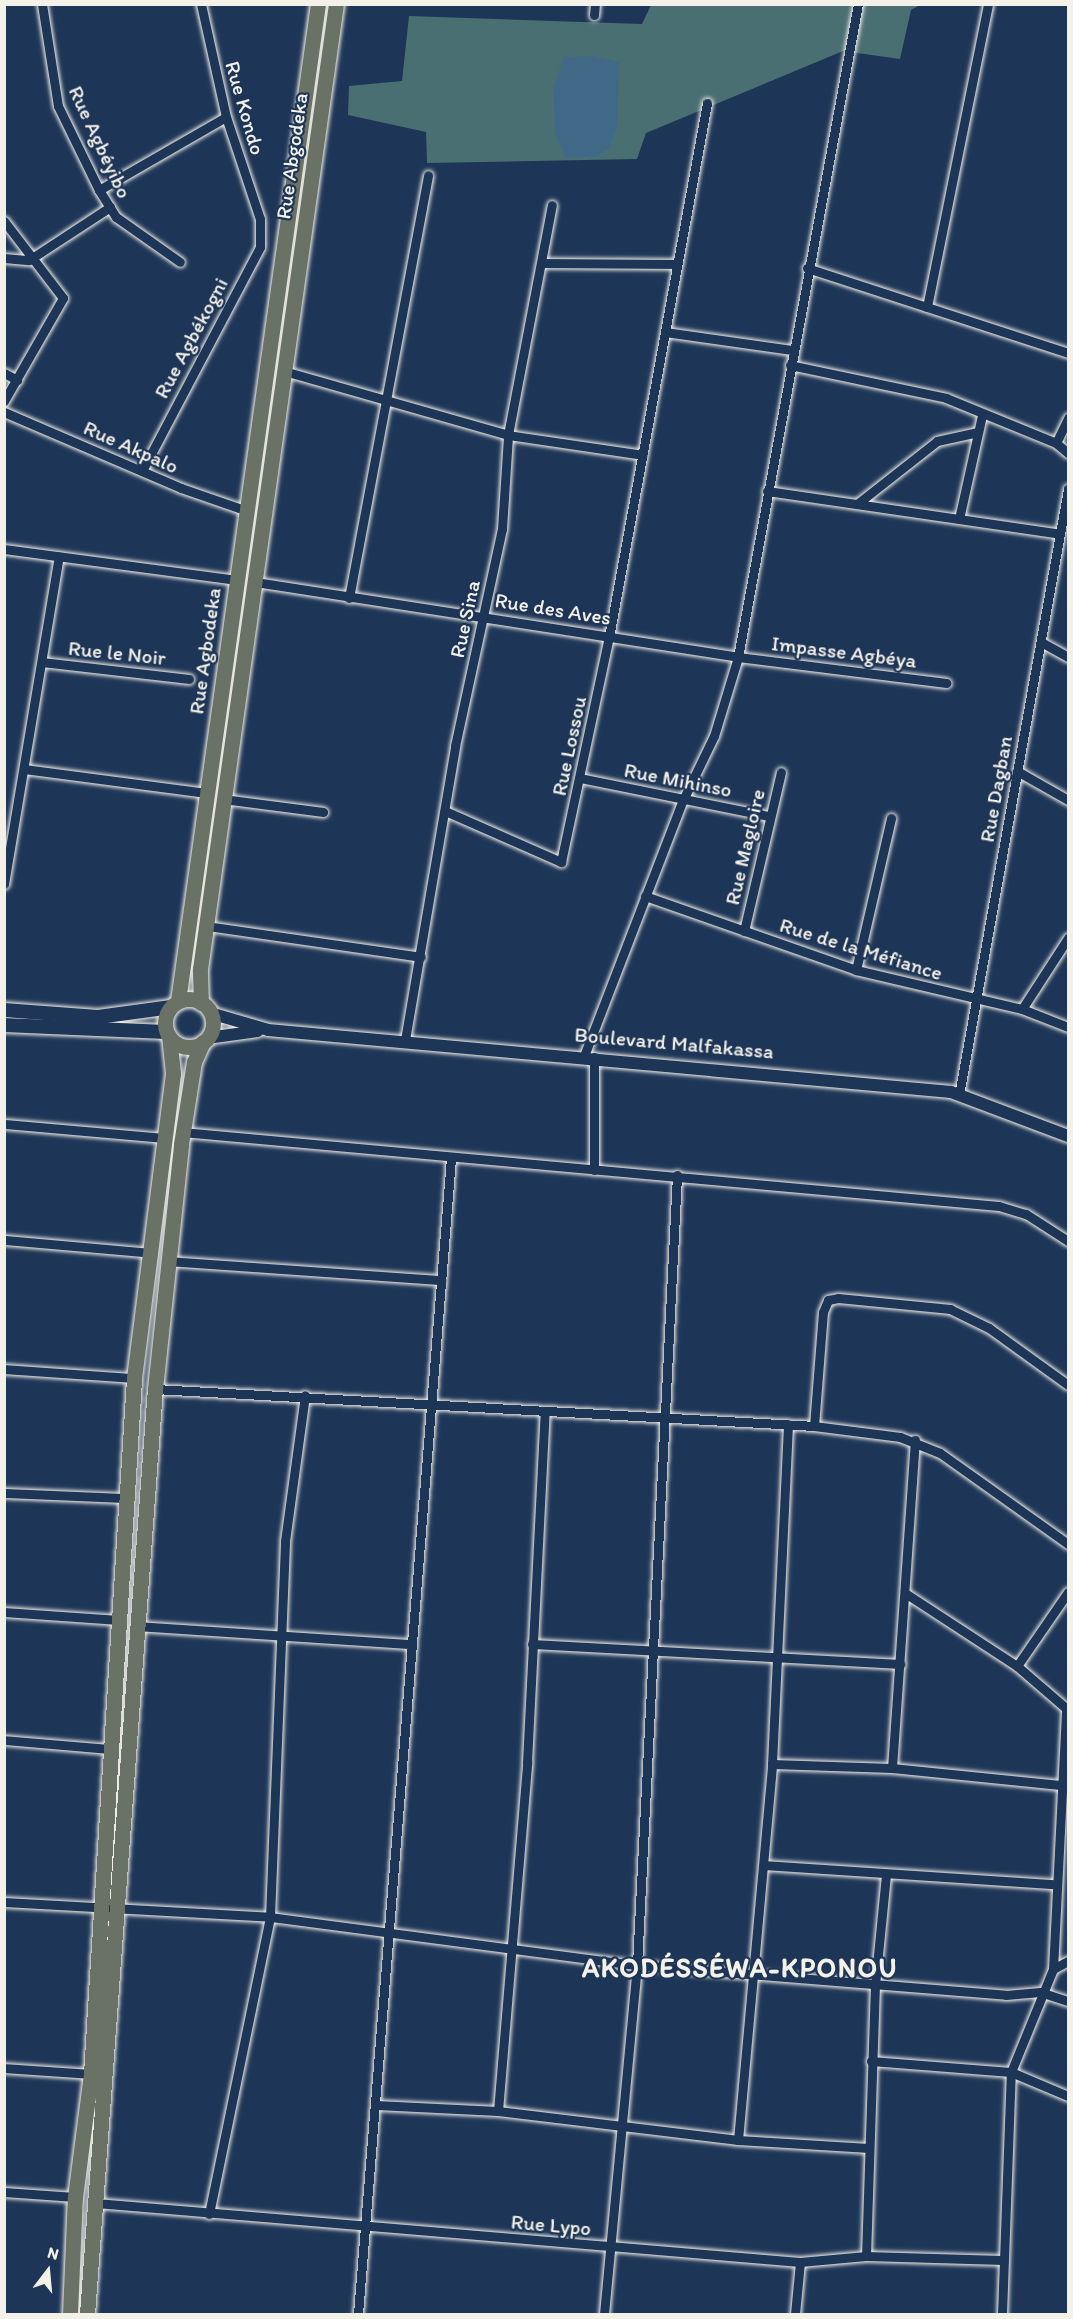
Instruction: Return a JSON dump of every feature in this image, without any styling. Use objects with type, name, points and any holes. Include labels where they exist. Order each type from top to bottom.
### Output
[{"type":"main road","name":"Rue Abgodeka","points":[[275,308],[318,4]]},
{"type":"main road","name":"Rue Abgodeka","points":[[292,313],[336,4]]},
{"type":"main road","name":"Rue Agbodeka","points":[[70,2314],[75,2197],[91,2074],[98,1910],[134,1378],[152,1253],[173,1073],[168,1034],[206,793],[275,308]]},
{"type":"main road","name":"Rue Agbodeka","points":[[87,2314],[118,1910],[136,1626],[168,1261],[182,1132],[194,1062],[205,1040],[207,926],[292,313]]},
{"type":"main road","points":[[237,580],[255,582]]},
{"type":"main road","points":[[4,1010],[98,1017],[174,1004],[206,1008]]},
{"type":"main road","points":[[4,1025],[168,1034],[181,1046],[205,1040]]},
{"type":"street","name":"Rue Agbéyibo","points":[[42,4],[58,106],[99,190],[116,218],[180,262]]},
{"type":"street","name":"Rue Kondo","points":[[201,4],[226,117],[260,219]]},
{"type":"street","points":[[594,1170],[589,1056],[645,896],[683,800],[714,736],[738,657],[807,268],[858,4]]},
{"type":"street","points":[[927,307],[988,4]]},
{"type":"street","name":"Rue Lossou","points":[[445,811],[561,862],[609,637],[665,332],[675,264],[707,103]]},
{"type":"street","points":[[99,190],[226,117]]},
{"type":"street","points":[[348,598],[428,175]]},
{"type":"street","name":"Rue Sina","points":[[405,1040],[445,811],[502,529],[508,435],[543,263],[552,205]]},
{"type":"street","points":[[4,258],[29,260],[110,207]]},
{"type":"street","name":"Rue Agbékogni","points":[[142,471],[260,248],[260,219]]},
{"type":"street","points":[[4,221],[29,260],[58,289],[59,310],[4,401]]},
{"type":"street","points":[[543,263],[675,264]]},
{"type":"street","points":[[807,268],[1068,353]]},
{"type":"street","points":[[665,332],[792,350]]},
{"type":"street","points":[[790,365],[946,398],[982,415],[1056,442],[1068,453]]},
{"type":"street","points":[[284,370],[508,435],[643,455]]},
{"type":"street","points":[[4,373],[17,380]]},
{"type":"street","name":"Rue Akpalo","points":[[4,412],[142,471],[245,510]]},
{"type":"street","points":[[960,519],[982,415]]},
{"type":"street","points":[[1056,442],[1068,418]]},
{"type":"street","points":[[857,504],[937,441],[978,432]]},
{"type":"street","name":"Rue Dagban","points":[[959,1095],[1068,489]]},
{"type":"street","points":[[768,491],[1060,534]]},
{"type":"street","points":[[4,549],[237,580]]},
{"type":"street","points":[[6,884],[59,557]]},
{"type":"street","name":"Rue des Aves","points":[[255,582],[738,657]]},
{"type":"street","points":[[1041,642],[1068,657]]},
{"type":"street","name":"Impasse Agbéya","points":[[738,657],[946,683]]},
{"type":"street","name":"Rue le Noir","points":[[42,662],[189,679]]},
{"type":"street","points":[[24,769],[206,793]]},
{"type":"street","points":[[1017,771],[1068,800]]},
{"type":"street","name":"Rue Magloire","points":[[744,931],[768,816],[781,772]]},
{"type":"street","name":"Rue Mihinso","points":[[580,778],[768,816]]},
{"type":"street","points":[[223,800],[323,812]]},
{"type":"street","points":[[856,970],[891,818]]},
{"type":"street","name":"Rue de la Méfiance","points":[[645,896],[856,970],[976,1001],[1022,1009],[1068,1027]]},
{"type":"street","points":[[207,926],[421,957]]},
{"type":"street","points":[[1022,1009],[1067,942]]},
{"type":"street","points":[[206,1008],[268,1030]]},
{"type":"street","points":[[205,1040],[268,1030]]},
{"type":"street","name":"Boulevard Malfakassa","points":[[268,1030],[589,1056],[959,1095],[1068,1136]]},
{"type":"street","points":[[4,1124],[165,1138]]},
{"type":"street","points":[[182,1132],[451,1158],[677,1175],[999,1206],[1026,1214],[1068,1241]]},
{"type":"street","points":[[358,2314],[390,1933],[408,1644],[451,1158]]},
{"type":"street","points":[[604,2314],[637,1965],[677,1175]]},
{"type":"street","points":[[4,1240],[152,1253]]},
{"type":"street","points":[[168,1261],[441,1280]]},
{"type":"street","points":[[814,1426],[823,1312],[828,1300],[838,1298],[950,1309],[989,1328],[1068,1385]]},
{"type":"street","points":[[4,1369],[134,1378]]},
{"type":"street","points":[[155,1389],[305,1395],[545,1412],[788,1424],[915,1440],[1068,1544]]},
{"type":"street","points":[[209,2214],[270,1917],[285,1541],[305,1395]]},
{"type":"street","points":[[498,2111],[514,1947],[545,1412]]},
{"type":"street","points":[[738,2140],[756,1973],[772,1764],[788,1424]]},
{"type":"street","points":[[892,1768],[915,1440]]},
{"type":"street","points":[[4,1493],[125,1498]]},
{"type":"street","points":[[1017,1666],[1068,1592]]},
{"type":"street","points":[[905,1593],[1017,1666],[1067,1709],[1053,1884],[1053,1969],[1040,1992],[1011,2072],[1002,2314]]},
{"type":"street","points":[[4,1612],[119,1620]]},
{"type":"street","points":[[136,1626],[408,1644]]},
{"type":"street","points":[[532,1644],[651,1654],[900,1664]]},
{"type":"street","points":[[4,1740],[108,1749]]},
{"type":"street","points":[[772,1764],[892,1768],[1060,1785]]},
{"type":"street","points":[[764,1865],[886,1875],[1053,1884]]},
{"type":"street","points":[[866,2256],[875,1985],[886,1875]]},
{"type":"street","points":[[4,1902],[98,1910],[270,1917],[514,1947],[637,1965],[1006,1995],[1040,1992],[1068,2001]]},
{"type":"street","points":[[1053,1969],[1068,1961]]},
{"type":"street","points":[[872,2061],[1011,2072],[1068,2096]]},
{"type":"street","points":[[4,2068],[91,2074]]},
{"type":"street","points":[[376,2105],[498,2111],[738,2140],[869,2148]]},
{"type":"street","points":[[4,2192],[75,2197]]},
{"type":"street","name":"Rue Lypo","points":[[96,2203],[366,2225],[610,2249],[800,2262],[866,2256],[1003,2260]]},
{"type":"street","points":[[795,2314],[800,2262]]},
{"type":"green space","points":[[651,5],[920,5],[911,10],[900,59],[843,51],[646,133],[637,159],[427,163],[426,132],[348,115],[349,86],[402,81],[409,16],[642,24]]},
{"type":"water","points":[[593,56],[619,62],[617,126],[610,147],[596,157],[566,158],[555,134],[553,88],[564,57]]},
{"type":"district","name":"AKODÉSSÉWA-KPONOU","points":[[740,1968]]}]
